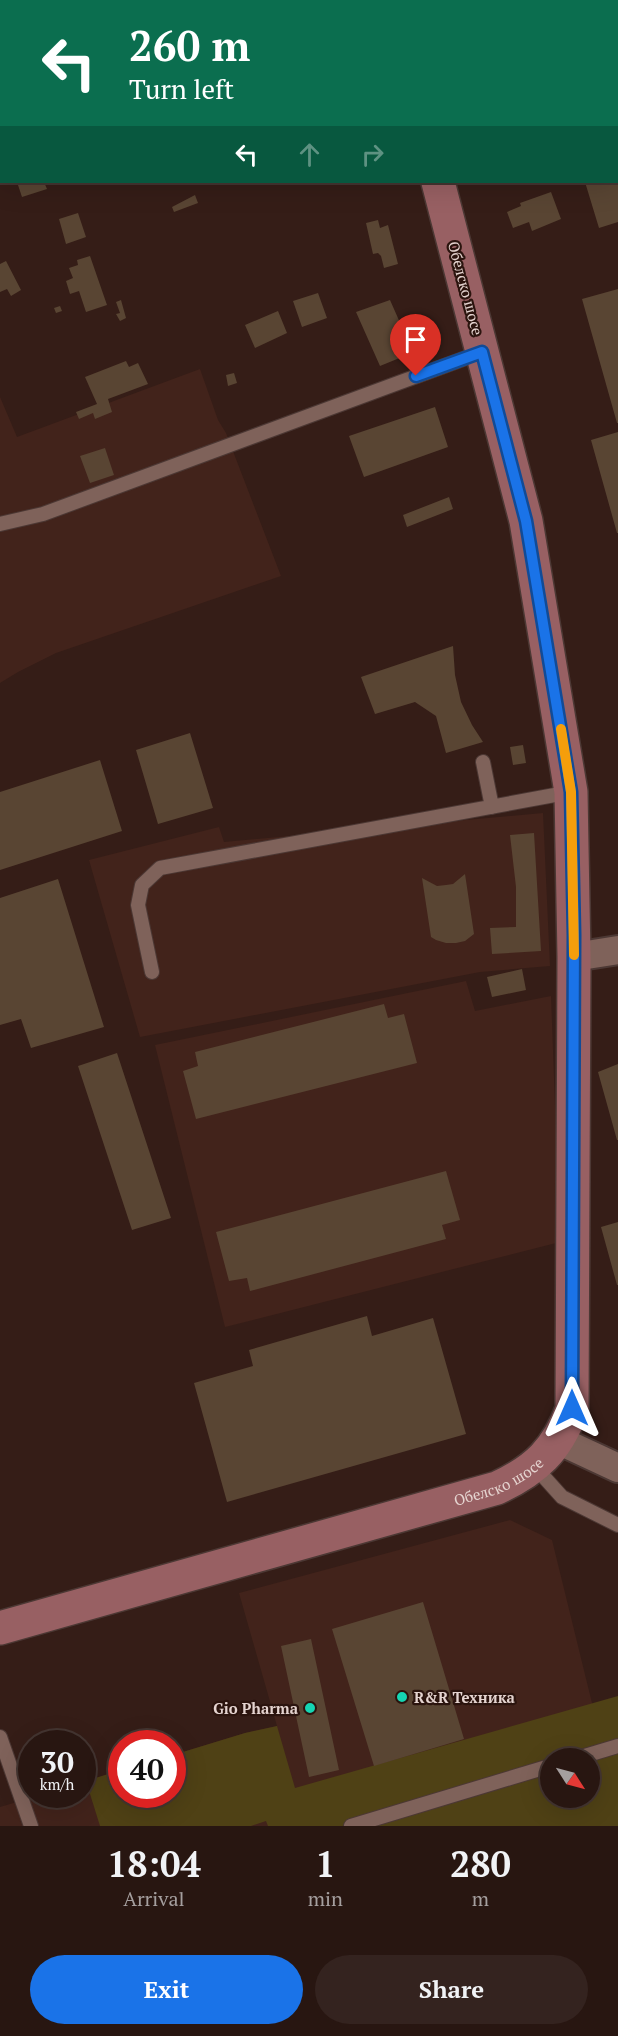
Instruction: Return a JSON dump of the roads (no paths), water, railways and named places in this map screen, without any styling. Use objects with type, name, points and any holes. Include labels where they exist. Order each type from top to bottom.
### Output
[{"type":"street","name":"Обелско шосе","points":[[0,1628],[497,1488],[535,1467],[558,1440],[572,1408],[574,957],[571,792],[526,521],[482,352],[442,183]]},
{"type":"street","points":[[574,957],[618,950]]},
{"type":"street","points":[[558,1440],[618,1468]]},
{"type":"lane","points":[[0,524],[43,514],[482,352]]},
{"type":"lane","points":[[483,762],[492,807]]},
{"type":"lane","points":[[152,972],[138,905],[142,885],[160,868],[571,792]]},
{"type":"lane","points":[[535,1467],[562,1497],[618,1525]]},
{"type":"lane","points":[[0,1737],[31,1826]]},
{"type":"lane","points":[[600,1752],[618,1746]]},
{"type":"lane","points":[[351,1826],[540,1769]]},
{"type":"place","name":"R&R Техника","points":[[402,1697]]},
{"type":"place","name":"Gio Pharma","points":[[310,1708]]}]
